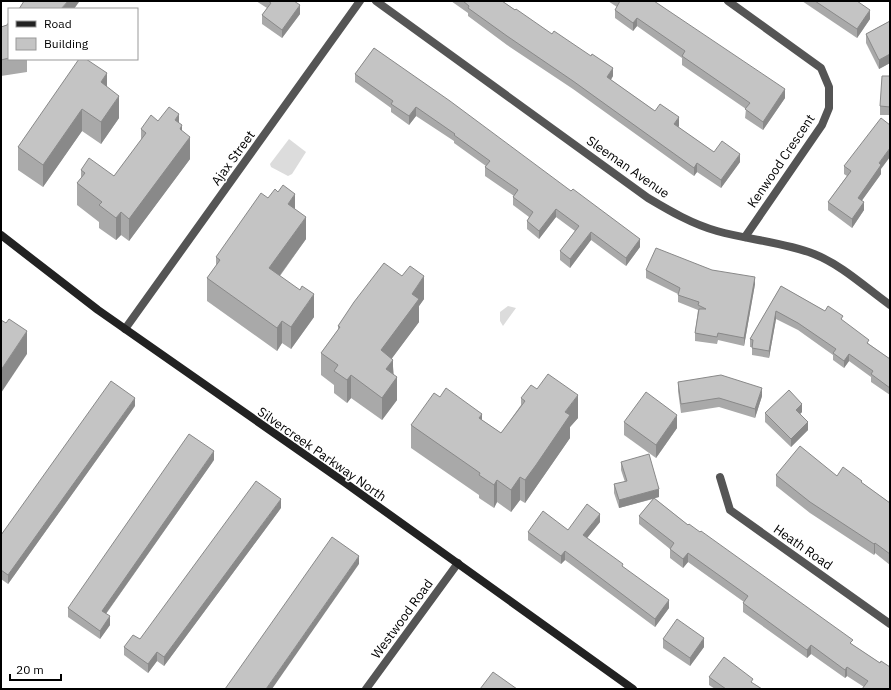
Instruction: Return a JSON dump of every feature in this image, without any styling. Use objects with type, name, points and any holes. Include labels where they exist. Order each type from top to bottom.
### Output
[{"type":"main road","name":"Silvercreek Parkway North","points":[[1,235],[125,329],[458,563],[633,689]]},
{"type":"street","name":"Ajax Street","points":[[125,329],[360,1]]},
{"type":"street","name":"Sleeman Avenue","points":[[376,1],[648,198],[691,222],[717,231],[784,245],[815,254],[836,266],[890,305]]},
{"type":"street","name":"Kenwood Crescent","points":[[728,1],[822,68],[829,87],[829,108],[822,126],[745,236]]},
{"type":"street","name":"Heath Road","points":[[720,477],[730,510],[890,624]]},
{"type":"street","name":"Westwood Road","points":[[366,689],[458,563]]},
{"type":"shaded area","points":[[289,139],[306,152],[292,174],[288,176],[271,167],[270,164]]},
{"type":"shaded area","points":[[508,306],[516,308],[503,326],[500,321],[500,312]]},
{"type":"building","points":[[24,1],[68,1],[62,8],[20,8]]},
{"type":"building","points":[[268,1],[294,1],[300,5],[282,30],[262,15],[271,3]]},
{"type":"building","points":[[463,1],[502,1],[552,34],[554,31],[591,56],[592,54],[613,68],[607,77],[655,111],[660,104],[679,117],[674,124],[714,152],[722,141],[740,154],[721,180],[697,163],[694,168],[468,8],[469,6]]},
{"type":"building","points":[[620,1],[654,1],[785,89],[763,122],[745,109],[750,103],[682,56],[685,51],[637,18],[633,23],[615,10]]},
{"type":"building","points":[[815,1],[857,1],[870,10],[857,29]]},
{"type":"building","points":[[890,21],[890,54],[879,60],[866,34]]},
{"type":"building","points":[[8,24],[8,58],[1,60],[1,27]]},
{"type":"building","points":[[374,48],[450,101],[571,191],[573,189],[640,239],[626,258],[591,232],[570,259],[560,251],[579,226],[556,209],[539,231],[527,221],[533,212],[513,197],[518,190],[485,167],[490,161],[416,107],[409,116],[391,104],[393,101],[355,74]]},
{"type":"building","points":[[78,60],[88,60],[107,73],[101,82],[119,96],[101,122],[82,109],[43,165],[18,147]]},
{"type":"building","points":[[882,76],[890,76],[890,107],[880,106]]},
{"type":"building","points":[[169,107],[179,114],[175,120],[182,125],[180,129],[190,137],[129,219],[121,212],[116,218],[99,205],[102,202],[77,183],[85,173],[81,170],[89,158],[114,176],[146,133],[141,129],[151,115],[158,121]]},
{"type":"building","points":[[881,118],[890,125],[890,148],[879,163],[881,165],[858,198],[864,202],[852,219],[828,202],[851,171],[844,166]]},
{"type":"building","points":[[283,185],[295,194],[288,204],[306,217],[269,268],[300,290],[302,286],[314,294],[291,327],[282,321],[277,328],[207,278],[220,260],[216,257],[261,193],[268,198],[275,189],[278,192]]},
{"type":"building","points":[[656,248],[712,270],[755,277],[744,338],[718,333],[717,337],[695,333],[699,309],[706,309],[698,305],[699,302],[678,295],[680,288],[646,270]]},
{"type":"building","points":[[384,263],[402,276],[410,266],[424,276],[412,294],[419,299],[381,350],[393,360],[386,369],[397,377],[382,398],[351,375],[347,380],[334,371],[338,365],[321,353],[340,327],[338,326],[354,302]]},
{"type":"building","points":[[781,286],[825,311],[828,306],[843,316],[841,319],[869,340],[867,343],[890,359],[890,388],[871,374],[873,371],[849,354],[844,361],[833,353],[836,349],[798,323],[776,311],[769,351],[752,348],[753,340],[750,339]]},
{"type":"building","points":[[9,319],[27,331],[1,370],[1,320],[6,323]]},
{"type":"building","points":[[548,374],[578,395],[565,412],[570,415],[536,465],[525,480],[520,477],[511,490],[497,480],[494,485],[479,475],[480,473],[411,425],[434,393],[440,397],[446,388],[482,414],[479,418],[501,433],[525,401],[521,398],[531,385],[537,389]]},
{"type":"building","points":[[721,375],[762,388],[755,409],[719,398],[681,404],[678,382]]},
{"type":"building","points":[[111,381],[135,398],[8,575],[1,570],[1,535]]},
{"type":"building","points":[[789,390],[802,404],[796,410],[808,422],[791,439],[765,413]]},
{"type":"building","points":[[646,392],[677,415],[656,445],[624,422]]},
{"type":"building","points":[[189,434],[214,451],[102,611],[110,616],[100,631],[68,608]]},
{"type":"building","points":[[800,446],[837,476],[843,467],[890,503],[890,554],[810,502],[776,475]]},
{"type":"building","points":[[649,454],[659,489],[619,500],[614,484],[627,481],[621,462]]},
{"type":"building","points":[[256,481],[281,499],[164,657],[157,652],[148,664],[124,647],[133,635],[140,639]]},
{"type":"building","points":[[654,498],[688,525],[689,524],[700,532],[701,531],[853,640],[850,643],[880,663],[881,661],[890,667],[890,689],[862,689],[868,681],[847,667],[845,670],[811,645],[807,650],[743,603],[748,596],[688,553],[683,559],[670,549],[674,543],[639,516]]},
{"type":"building","points":[[587,504],[600,514],[583,535],[623,564],[622,566],[669,600],[655,619],[565,551],[561,556],[528,532],[543,511],[568,530]]},
{"type":"building","points":[[332,537],[359,556],[266,689],[225,689]]},
{"type":"building","points":[[677,619],[704,638],[690,658],[663,639]]},
{"type":"building","points":[[724,657],[753,679],[751,682],[762,689],[726,689],[709,677]]},
{"type":"building","points":[[493,672],[517,689],[480,689]]}]
